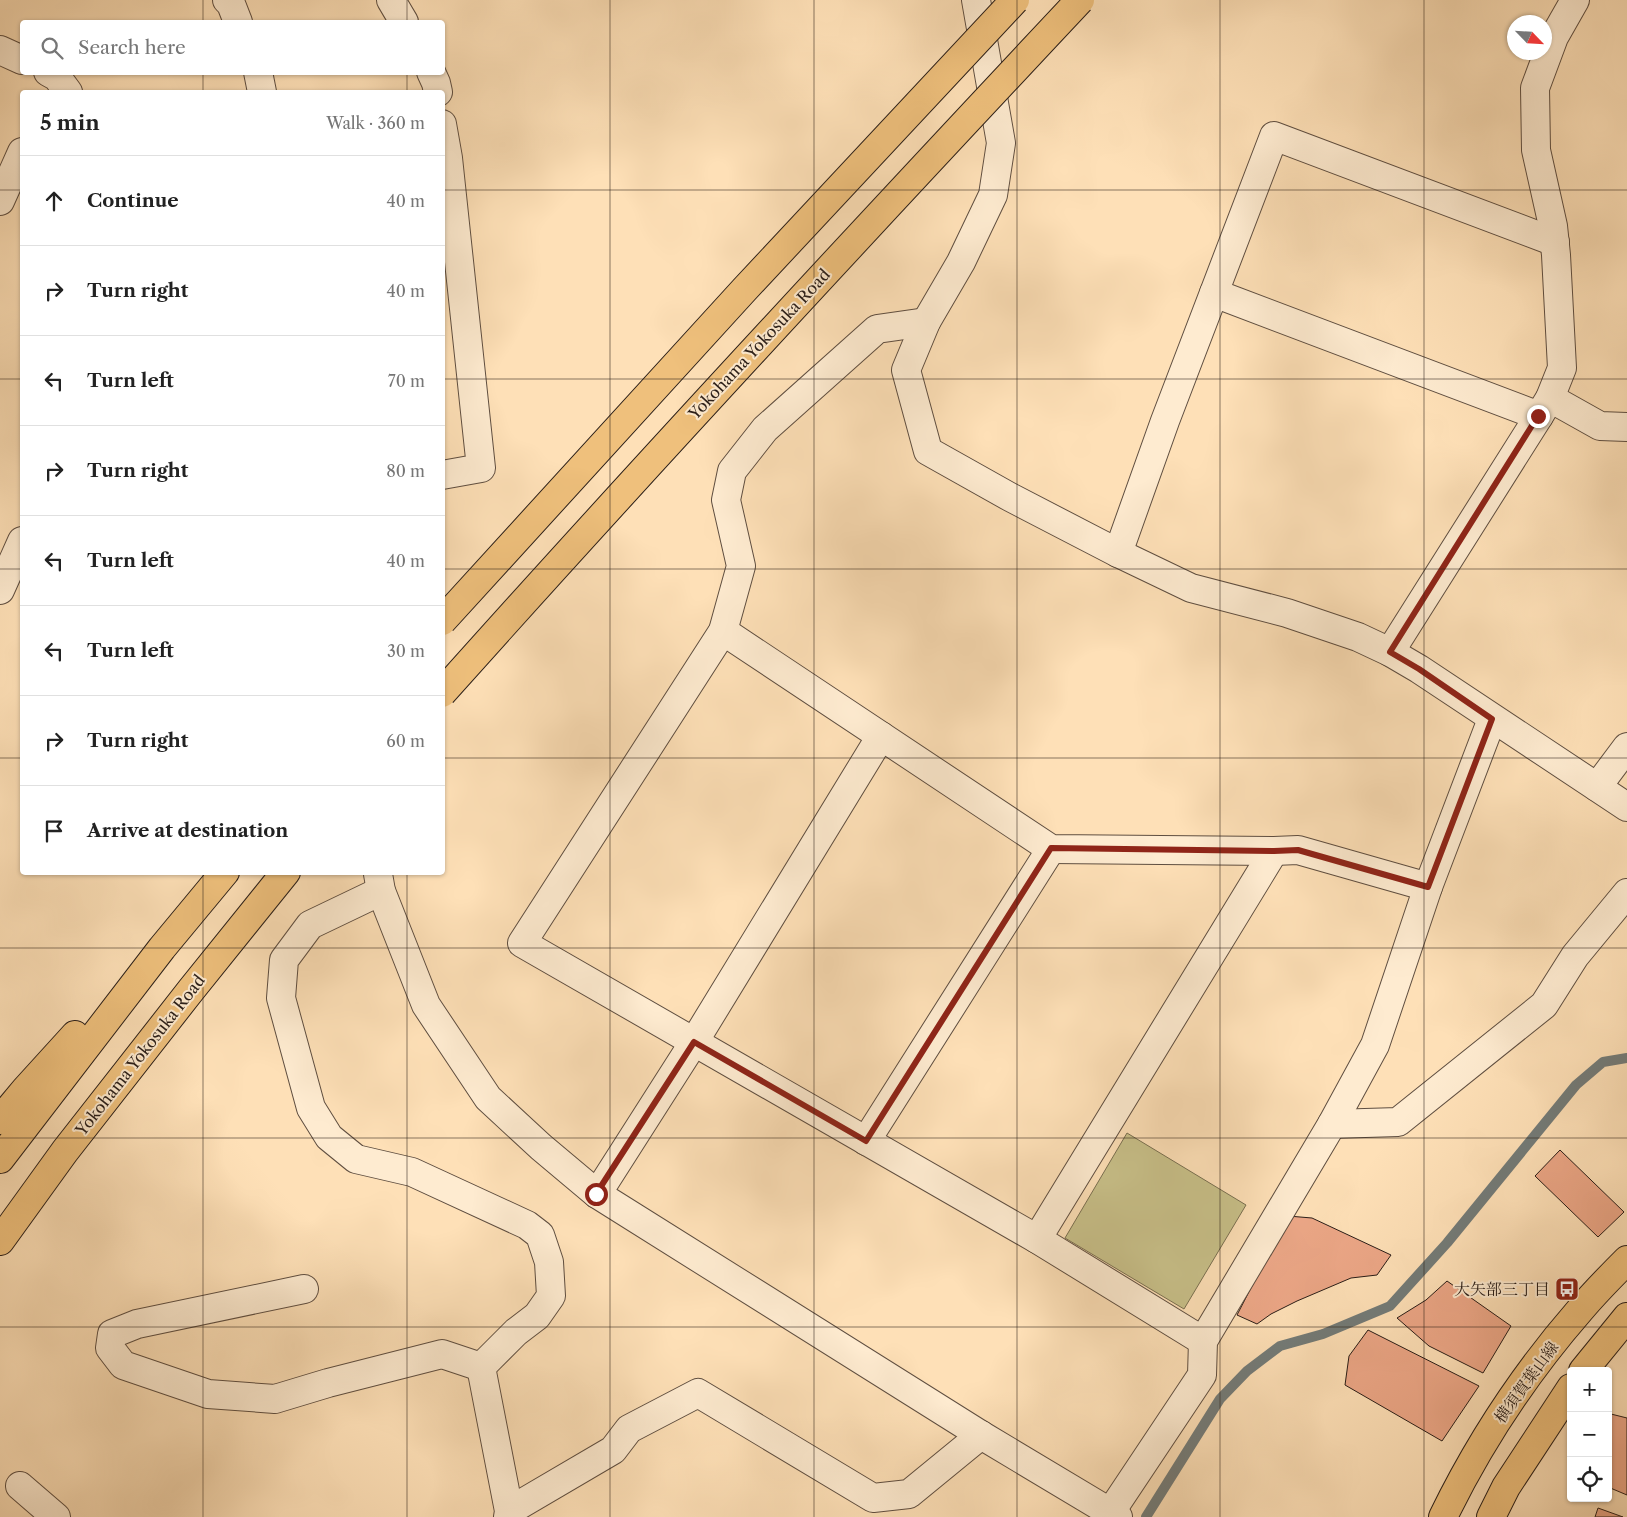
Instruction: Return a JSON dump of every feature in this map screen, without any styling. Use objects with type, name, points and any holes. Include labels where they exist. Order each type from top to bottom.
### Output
[{"type":"main road","points":[[445,618],[744,290],[1014,0]]},
{"type":"main road","name":"Yokohama Yokosuka Road","points":[[445,690],[780,321],[1080,0]]},
{"type":"main road","points":[[0,1159],[162,948],[223,875]]},
{"type":"main road","name":"Yokohama Yokosuka Road","points":[[0,1241],[65,1151],[284,875]]},
{"type":"main road","points":[[0,1120],[94,1015],[162,948]]},
{"type":"main road","name":"横須賀葉山線","points":[[1443,1517],[1478,1452],[1507,1406],[1580,1310],[1627,1260]]},
{"type":"main road","points":[[1585,1367],[1627,1317]]},
{"type":"main road","points":[[1491,1517],[1506,1487],[1567,1394]]},
{"type":"street","points":[[227,0],[231,4],[237,20]]},
{"type":"street","points":[[390,0],[403,20]]},
{"type":"street","points":[[976,0],[1001,143],[992,195],[961,262],[926,322],[906,370],[928,451],[1010,497],[1118,553],[1192,588],[1287,613],[1358,637],[1390,652],[1419,669],[1627,808]]},
{"type":"street","points":[[1390,652],[1544,407],[1562,368],[1555,242],[1536,150],[1535,88],[1554,37],[1575,0]]},
{"type":"street","points":[[0,50],[20,59]]},
{"type":"street","points":[[259,75],[262,90]]},
{"type":"street","points":[[432,75],[438,90]]},
{"type":"street","points":[[1118,553],[1165,421],[1274,136],[1555,242]]},
{"type":"street","points":[[0,201],[20,156]]},
{"type":"street","points":[[445,159],[481,468],[445,474]]},
{"type":"street","points":[[1214,293],[1600,426],[1627,427]]},
{"type":"street","points":[[926,322],[877,329],[765,429],[732,470],[726,500],[741,566],[723,630],[522,943],[1037,1239],[1203,1341]]},
{"type":"street","points":[[0,590],[20,545]]},
{"type":"street","points":[[723,630],[1051,848],[1298,850],[1428,887]]},
{"type":"street","points":[[481,1368],[516,1332],[537,1316],[551,1296],[549,1262],[540,1235],[527,1225],[412,1172],[356,1160],[329,1137],[311,1108],[281,998],[284,960],[310,925],[379,882],[426,1005],[488,1098],[541,1147],[596,1194],[980,1435],[1114,1515],[1202,1375],[1203,1341],[1332,1124],[1375,1045],[1428,887],[1492,719]]},
{"type":"street","points":[[596,1194],[694,1042],[881,736]]},
{"type":"street","points":[[1597,787],[1627,747]]},
{"type":"street","points":[[866,1141],[1051,848]]},
{"type":"street","points":[[1037,1239],[1274,851]]},
{"type":"street","points":[[1332,1124],[1398,1122],[1544,1005],[1575,956],[1627,893]]},
{"type":"street","points":[[304,1289],[136,1324],[112,1334],[110,1348],[122,1365],[208,1394],[275,1399],[328,1383],[442,1354],[481,1368]]},
{"type":"street","points":[[481,1368],[508,1514],[613,1450],[629,1429],[698,1393],[873,1498],[909,1494],[980,1435]]},
{"type":"street","points":[[20,1486],[56,1517]]},
{"type":"shaded area","points":[[1127,1133],[1246,1205],[1184,1309],[1065,1238]]},
{"type":"building","points":[[1560,1150],[1624,1212],[1598,1237],[1535,1176]]},
{"type":"building","points":[[1288,1216],[1312,1218],[1391,1255],[1377,1275],[1351,1278],[1297,1301],[1271,1314],[1257,1324],[1237,1315]]},
{"type":"building","points":[[1447,1281],[1511,1326],[1483,1373],[1429,1346],[1397,1318],[1426,1300]]},
{"type":"building","points":[[1368,1330],[1479,1386],[1442,1441],[1345,1385],[1349,1356]]},
{"type":"building","points":[[1612,1414],[1627,1418],[1627,1495],[1612,1489]]},
{"type":"building","points":[[1598,1508],[1623,1517],[1595,1517]]},
{"type":"waterway","points":[[1146,1517],[1220,1399],[1247,1371],[1280,1346],[1323,1334],[1390,1306],[1447,1243],[1576,1085],[1603,1062],[1627,1058]]},
{"type":"place","name":"大矢部三丁目","points":[[1567,1289]]},
{"type":"route","points":[[596,1194],[694,1042],[866,1141],[1051,848],[1298,850],[1428,887],[1492,719],[1419,669],[1390,652],[1538,416]]}]
